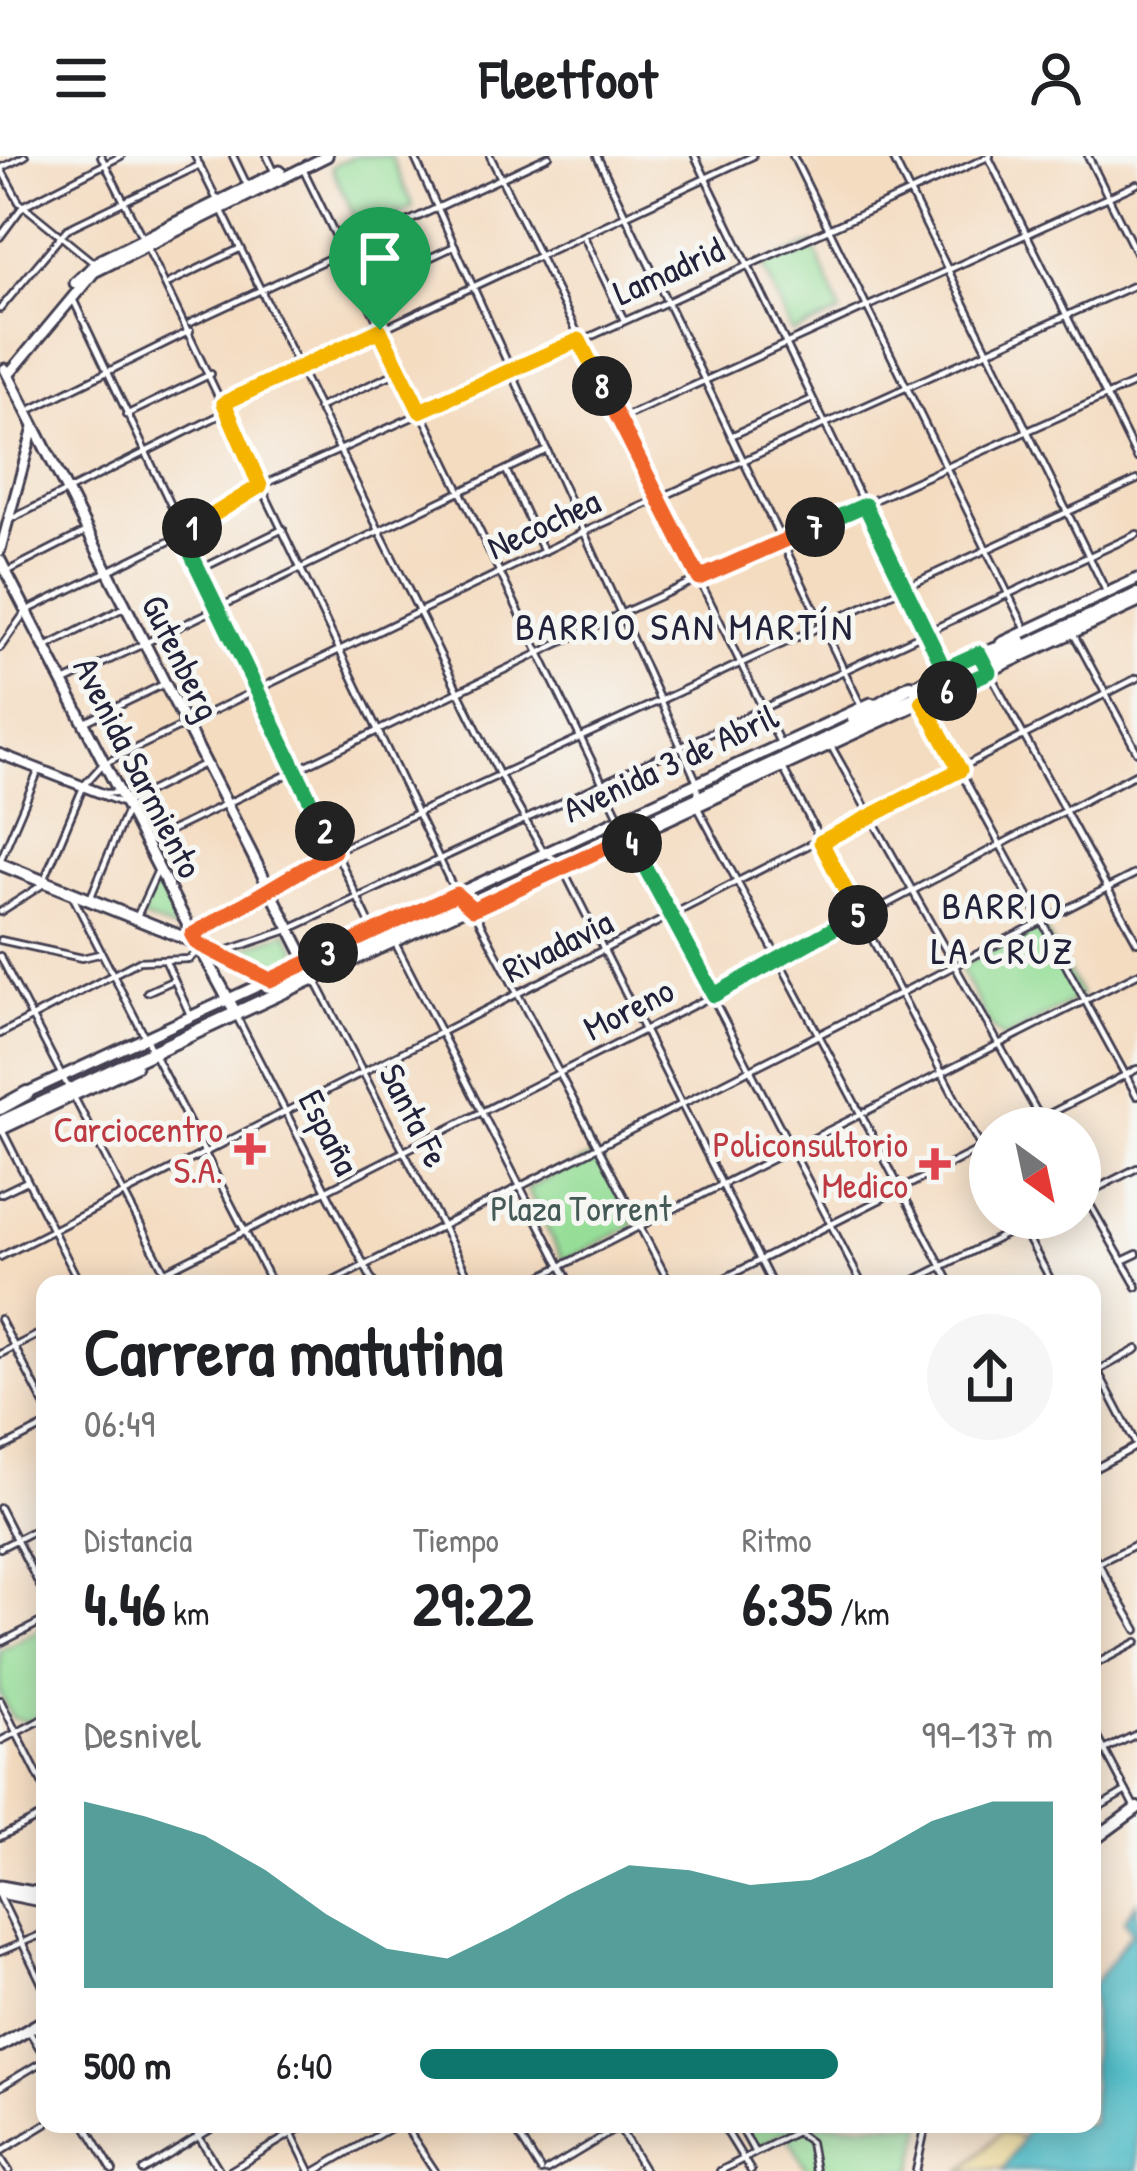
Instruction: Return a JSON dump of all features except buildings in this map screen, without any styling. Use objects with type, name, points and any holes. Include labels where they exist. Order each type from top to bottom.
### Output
[{"type":"highway","name":"Avenida 3 de Abril","points":[[234,1009],[984,662],[1031,636],[1137,591]]},
{"type":"highway","points":[[917,692],[949,667],[984,662]]},
{"type":"highway","points":[[962,684],[984,662]]},
{"type":"highway","points":[[464,902],[502,896]]},
{"type":"highway","name":"Avenida 3 de Abril","points":[[390,936],[464,902]]},
{"type":"highway","points":[[0,1119],[234,1009]]},
{"type":"highway","points":[[0,1119],[27,1093]]},
{"type":"highway","points":[[0,1119],[48,1108]]},
{"type":"main road","points":[[219,204],[275,173],[327,156]]},
{"type":"main road","points":[[3,370],[97,266],[306,160]]},
{"type":"main road","points":[[3,370],[97,266]]},
{"type":"main road","name":"Gutenberg","points":[[3,370],[32,415],[311,973]]},
{"type":"main road","name":"Avenida Sarmiento","points":[[0,556],[144,844],[234,1009]]},
{"type":"main road","name":"Avenida 3 de Abril","points":[[984,662],[1068,623],[1107,593],[1137,591]]},
{"type":"main road","name":"Avenida 3 de Abril","points":[[825,736],[862,708],[962,684]]},
{"type":"main road","name":"Avenida 3 de Abril","points":[[825,736],[917,692]]},
{"type":"main road","name":"Avenida 3 de Abril","points":[[502,896],[555,859]]},
{"type":"main road","points":[[0,864],[199,943],[270,980]]},
{"type":"main road","points":[[212,970],[219,959],[252,971]]},
{"type":"main road","points":[[148,1049],[190,1017],[278,1000],[311,973]]},
{"type":"main road","name":"Avenida 3 de Abril","points":[[234,1009],[270,980],[311,973]]},
{"type":"main road","points":[[27,1093],[68,1087]]},
{"type":"main road","points":[[48,1108],[68,1087]]},
{"type":"main road","points":[[1101,1837],[1137,1812]]},
{"type":"main road","points":[[1101,1838],[1137,1812]]},
{"type":"main road","points":[[0,1892],[36,1897]]},
{"type":"main road","points":[[0,2043],[36,2023]]},
{"type":"street","points":[[26,156],[0,167],[23,206],[97,266]]},
{"type":"street","points":[[101,156],[212,374],[260,486],[304,567],[439,859],[520,995],[665,1275]]},
{"type":"street","points":[[0,237],[23,206],[121,156]]},
{"type":"street","points":[[195,156],[498,772],[555,859],[767,1275]]},
{"type":"street","points":[[233,156],[248,186]]},
{"type":"street","points":[[267,156],[275,173]]},
{"type":"street","points":[[414,156],[681,746],[737,883],[946,1275]]},
{"type":"street","points":[[490,156],[763,707],[821,842],[969,1125]]},
{"type":"street","points":[[597,156],[862,708]]},
{"type":"street","points":[[694,156],[925,633],[949,667]]},
{"type":"street","points":[[224,403],[754,156]]},
{"type":"street","points":[[794,156],[983,548],[1031,636]]},
{"type":"street","points":[[892,156],[1107,593]]},
{"type":"street","points":[[989,156],[1137,458]]},
{"type":"street","name":"Lamadrid","points":[[0,648],[26,611],[182,535],[260,486],[989,156]]},
{"type":"street","points":[[1088,156],[1137,255]]},
{"type":"street","points":[[0,556],[32,415],[259,290],[545,157]]},
{"type":"street","points":[[306,160],[342,251],[602,784],[858,1275]]},
{"type":"street","points":[[0,309],[60,235],[200,165]]},
{"type":"street","points":[[619,420],[1137,184]]},
{"type":"street","points":[[584,238],[624,320]]},
{"type":"street","points":[[410,266],[455,246]]},
{"type":"street","points":[[167,284],[239,249]]},
{"type":"street","name":"Necochea","points":[[43,883],[83,787],[103,764],[584,532],[1137,284]]},
{"type":"street","points":[[72,295],[371,926],[390,936],[566,1275]]},
{"type":"street","points":[[318,408],[400,371]]},
{"type":"street","points":[[126,415],[212,374]]},
{"type":"street","points":[[144,844],[620,614],[1137,382]]},
{"type":"street","points":[[731,436],[812,399]]},
{"type":"street","points":[[11,519],[226,412]]},
{"type":"street","points":[[62,683],[547,450]]},
{"type":"street","points":[[506,469],[544,552]]},
{"type":"street","points":[[0,1034],[140,961],[189,959],[199,943],[334,851],[1137,480]]},
{"type":"street","points":[[199,570],[283,529]]},
{"type":"street","points":[[6,572],[89,530]]},
{"type":"street","points":[[219,954],[358,897],[1137,534]]},
{"type":"street","points":[[44,648],[127,606]]},
{"type":"street","points":[[1068,623],[1137,752]]},
{"type":"street","points":[[984,662],[1137,941]]},
{"type":"street","name":"Rivadavia","points":[[0,1257],[872,817],[1137,678]]},
{"type":"street","points":[[83,724],[164,684]]},
{"type":"street","points":[[917,692],[1137,1096]]},
{"type":"street","points":[[825,736],[1035,1107]]},
{"type":"street","points":[[0,754],[123,802],[204,764]]},
{"type":"street","points":[[0,864],[40,769]]},
{"type":"street","name":"Moreno","points":[[159,1275],[714,995],[1137,773]]},
{"type":"street","points":[[83,787],[123,802]]},
{"type":"street","points":[[89,902],[123,802]]},
{"type":"street","points":[[135,920],[158,870]]},
{"type":"street","points":[[345,1275],[1137,873]]},
{"type":"street","points":[[0,912],[43,883]]},
{"type":"street","points":[[72,895],[267,1275]]},
{"type":"street","points":[[0,940],[82,958],[99,954]]},
{"type":"street","points":[[0,956],[166,1275]]},
{"type":"street","points":[[165,960],[190,1017]]},
{"type":"street","name":"Santa Fe","points":[[311,973],[467,1275]]},
{"type":"street","points":[[544,1275],[1137,974]]},
{"type":"street","points":[[147,992],[174,980]]},
{"type":"street","name":"España","points":[[234,1009],[369,1275]]},
{"type":"street","points":[[1062,1107],[1137,1069]]},
{"type":"street","points":[[0,1119],[75,1275]]},
{"type":"street","points":[[731,1275],[969,1154]]},
{"type":"street","points":[[1101,1186],[1137,1168]]},
{"type":"street","points":[[0,1194],[27,1181]]},
{"type":"street","points":[[1101,1226],[1137,1287]]},
{"type":"street","points":[[924,1275],[996,1239]]},
{"type":"street","points":[[1029,1239],[1048,1275]]},
{"type":"street","points":[[1123,1261],[1137,1253]]},
{"type":"street","points":[[0,1319],[36,1389]]},
{"type":"street","points":[[0,1354],[36,1335]]},
{"type":"street","points":[[1101,1369],[1137,1349]]},
{"type":"street","points":[[1101,1383],[1137,1446],[1101,1465]]},
{"type":"street","points":[[0,1449],[36,1431]]},
{"type":"street","points":[[0,1508],[36,1579]]},
{"type":"street","points":[[0,1549],[36,1530]]},
{"type":"street","points":[[1101,1562],[1137,1544]]},
{"type":"street","points":[[1101,1574],[1137,1630]]},
{"type":"street","points":[[0,1643],[36,1625]]},
{"type":"street","points":[[1101,1661],[1137,1642]]},
{"type":"street","points":[[0,1700],[36,1772]]},
{"type":"street","points":[[0,1741],[36,1723]]},
{"type":"street","points":[[1101,1752],[1137,1735]]},
{"type":"street","points":[[1101,1743],[1137,1812]]},
{"type":"street","points":[[1101,1806],[1126,1791]]},
{"type":"street","points":[[0,1837],[36,1819]]},
{"type":"street","points":[[1101,1825],[1106,1833]]},
{"type":"street","points":[[0,1892],[36,1972]]},
{"type":"street","points":[[0,1952],[36,1937]]},
{"type":"street","points":[[24,2030],[36,2047]]},
{"type":"street","points":[[0,2087],[36,2065]]},
{"type":"street","points":[[9,2171],[0,2155],[36,2131]]},
{"type":"street","points":[[90,2133],[113,2171]]},
{"type":"street","points":[[197,2133],[220,2171]]},
{"type":"street","points":[[142,2171],[205,2133]]},
{"type":"street","points":[[230,2171],[292,2133],[313,2171],[383,2133]]},
{"type":"street","points":[[407,2133],[435,2171]]},
{"type":"street","points":[[518,2133],[543,2171],[607,2133]]},
{"type":"street","points":[[624,2133],[645,2171]]},
{"type":"street","points":[[728,2133],[751,2171]]},
{"type":"street","points":[[744,2133],[754,2151]]},
{"type":"street","points":[[720,2171],[788,2133]]},
{"type":"street","points":[[796,2133],[811,2142],[815,2171]]},
{"type":"street","points":[[916,2171],[924,2133]]},
{"type":"green space","points":[[354,156],[391,156],[413,207],[361,230],[331,167]]},
{"type":"green space","points":[[813,244],[841,313],[792,333],[763,264]]},
{"type":"green space","points":[[158,876],[181,923],[180,932],[140,917]]},
{"type":"green space","points":[[1038,926],[1045,929],[1081,996],[1004,1039],[991,1027],[962,972],[965,964]]},
{"type":"green space","points":[[287,932],[303,961],[277,974],[230,953]]},
{"type":"green space","name":"Plaza Torrent","points":[[598,1153],[634,1225],[563,1261],[527,1189]]},
{"type":"green space","points":[[36,1632],[36,1718],[28,1722],[12,1718],[0,1693],[0,1650]]},
{"type":"green space","points":[[747,2133],[781,2133],[755,2148]]},
{"type":"green space","points":[[786,2133],[921,2133],[913,2171],[808,2171]]},
{"type":"sand","points":[[1000,2133],[1022,2138],[1007,2168],[962,2171]]},
{"type":"water","points":[[1137,1902],[1137,2171],[1003,2171],[1025,2133],[1101,2133],[1101,1975],[1132,1932],[1125,1920]]},
{"type":"place","name":"Carciocentro S.A.","points":[[250,1149]]},
{"type":"place","name":"Policonsultorio Medico","points":[[935,1164]]},
{"type":"district","name":"BARRIO SAN MARTÍN","points":[[685,625]]},
{"type":"district","name":"BARRIO LA CRUZ","points":[[1003,926]]},
{"type":"route","points":[[380,330],[420,411],[579,340],[699,578],[865,505],[944,669],[979,653],[989,672],[922,701],[960,770],[821,842],[860,918],[714,995],[629,837],[473,909],[456,894],[270,980],[197,943],[192,935],[334,851],[182,535],[260,486],[227,420],[224,403],[380,330]]}]
